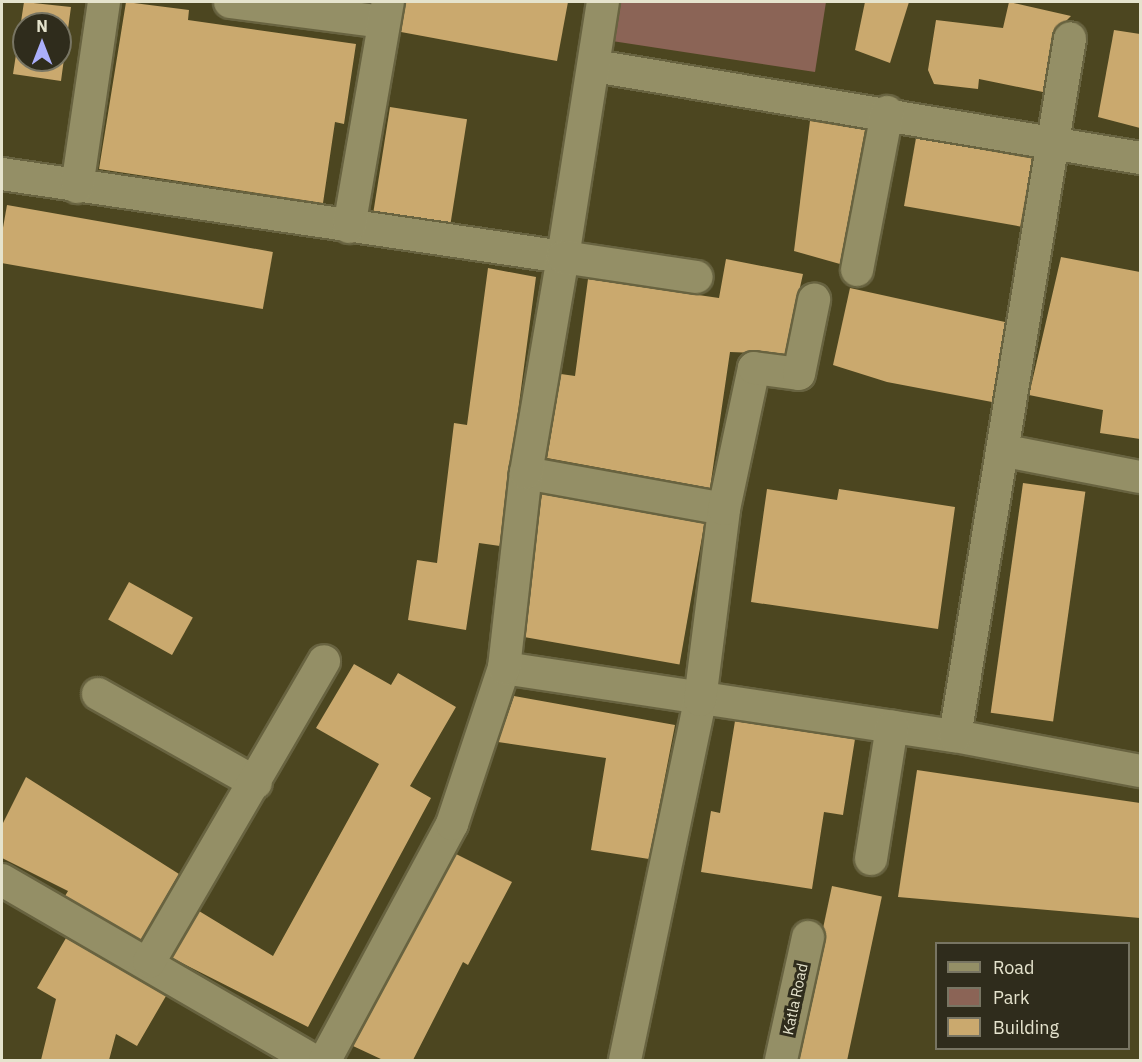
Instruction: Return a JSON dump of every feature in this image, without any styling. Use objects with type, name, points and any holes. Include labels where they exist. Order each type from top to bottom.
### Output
[{"type":"street","points":[[77,187],[104,2]]},
{"type":"street","points":[[230,2],[386,12],[349,227]]},
{"type":"street","points":[[325,1060],[452,824],[504,668],[526,472],[595,66],[603,2]]},
{"type":"street","points":[[955,736],[1005,451],[1050,140],[1070,38]]},
{"type":"street","points":[[595,66],[887,112],[1140,158]]},
{"type":"street","points":[[857,270],[887,112]]},
{"type":"street","points":[[2,174],[349,227],[697,276]]},
{"type":"street","points":[[625,1057],[700,700],[724,509],[754,368],[799,374],[814,300]]},
{"type":"street","points":[[1005,451],[1140,477]]},
{"type":"street","points":[[526,472],[724,509]]},
{"type":"street","points":[[149,962],[256,783],[324,661]]},
{"type":"street","points":[[504,668],[700,700],[955,736],[1140,771]]},
{"type":"street","points":[[98,694],[256,783]]},
{"type":"street","points":[[872,859],[892,727]]},
{"type":"street","points":[[2,879],[149,962],[312,1060]]},
{"type":"street","name":"Katla Road","points":[[781,1060],[808,937]]},
{"type":"green space","points":[[618,2],[826,2],[815,72],[612,41]]},
{"type":"building","points":[[24,2],[71,7],[70,12],[22,12]]},
{"type":"building","points":[[126,2],[189,10],[188,20],[356,44],[344,124],[335,122],[323,203],[99,169]]},
{"type":"building","points":[[405,2],[568,2],[557,61],[401,32]]},
{"type":"building","points":[[865,2],[909,2],[890,63],[855,50]]},
{"type":"building","points":[[1009,2],[1071,16],[1052,35],[1043,92],[979,79],[978,89],[934,84],[928,70],[936,20],[1003,28]]},
{"type":"building","points":[[1114,30],[1140,34],[1140,128],[1098,117]]},
{"type":"building","points":[[13,72],[62,72],[61,81],[13,74]]},
{"type":"building","points":[[390,107],[467,119],[451,223],[374,211]]},
{"type":"building","points":[[810,121],[865,130],[840,264],[794,251]]},
{"type":"building","points":[[916,138],[1032,158],[1020,226],[904,206]]},
{"type":"building","points":[[7,205],[273,252],[263,309],[2,263],[2,233]]},
{"type":"building","points":[[1061,257],[1140,272],[1140,439],[1100,433],[1103,410],[1029,395]]},
{"type":"building","points":[[726,259],[803,274],[785,354],[730,352],[710,488],[547,458],[561,374],[575,376],[588,279],[719,298]]},
{"type":"building","points":[[488,268],[536,277],[500,546],[479,543],[466,630],[408,620],[417,560],[437,563],[454,423],[467,425]]},
{"type":"building","points":[[850,288],[1005,322],[992,402],[887,382],[833,365]]},
{"type":"building","points":[[1023,483],[1085,492],[1053,722],[991,713]]},
{"type":"building","points":[[767,489],[837,500],[839,489],[955,507],[938,629],[751,602]]},
{"type":"building","points":[[542,494],[704,523],[679,664],[517,636]]},
{"type":"building","points":[[129,582],[193,617],[172,655],[108,620]]},
{"type":"building","points":[[354,664],[391,685],[398,673],[456,707],[410,786],[431,798],[308,1027],[172,958],[199,911],[273,956],[379,764],[316,728]]},
{"type":"building","points":[[514,696],[675,725],[649,859],[591,850],[606,758],[498,742]]},
{"type":"building","points":[[735,721],[855,739],[843,815],[824,812],[812,889],[701,872],[711,811],[720,813]]},
{"type":"building","points":[[917,770],[1140,803],[1140,918],[898,897]]},
{"type":"building","points":[[26,777],[179,874],[141,940],[65,896],[68,891],[2,858],[2,825]]},
{"type":"building","points":[[456,854],[512,882],[468,965],[463,962],[413,1060],[383,1060],[353,1046]]},
{"type":"building","points":[[832,886],[882,897],[847,1060],[795,1059]]},
{"type":"building","points":[[66,938],[166,996],[137,1046],[116,1034],[109,1060],[41,1060],[56,999],[37,988]]}]
